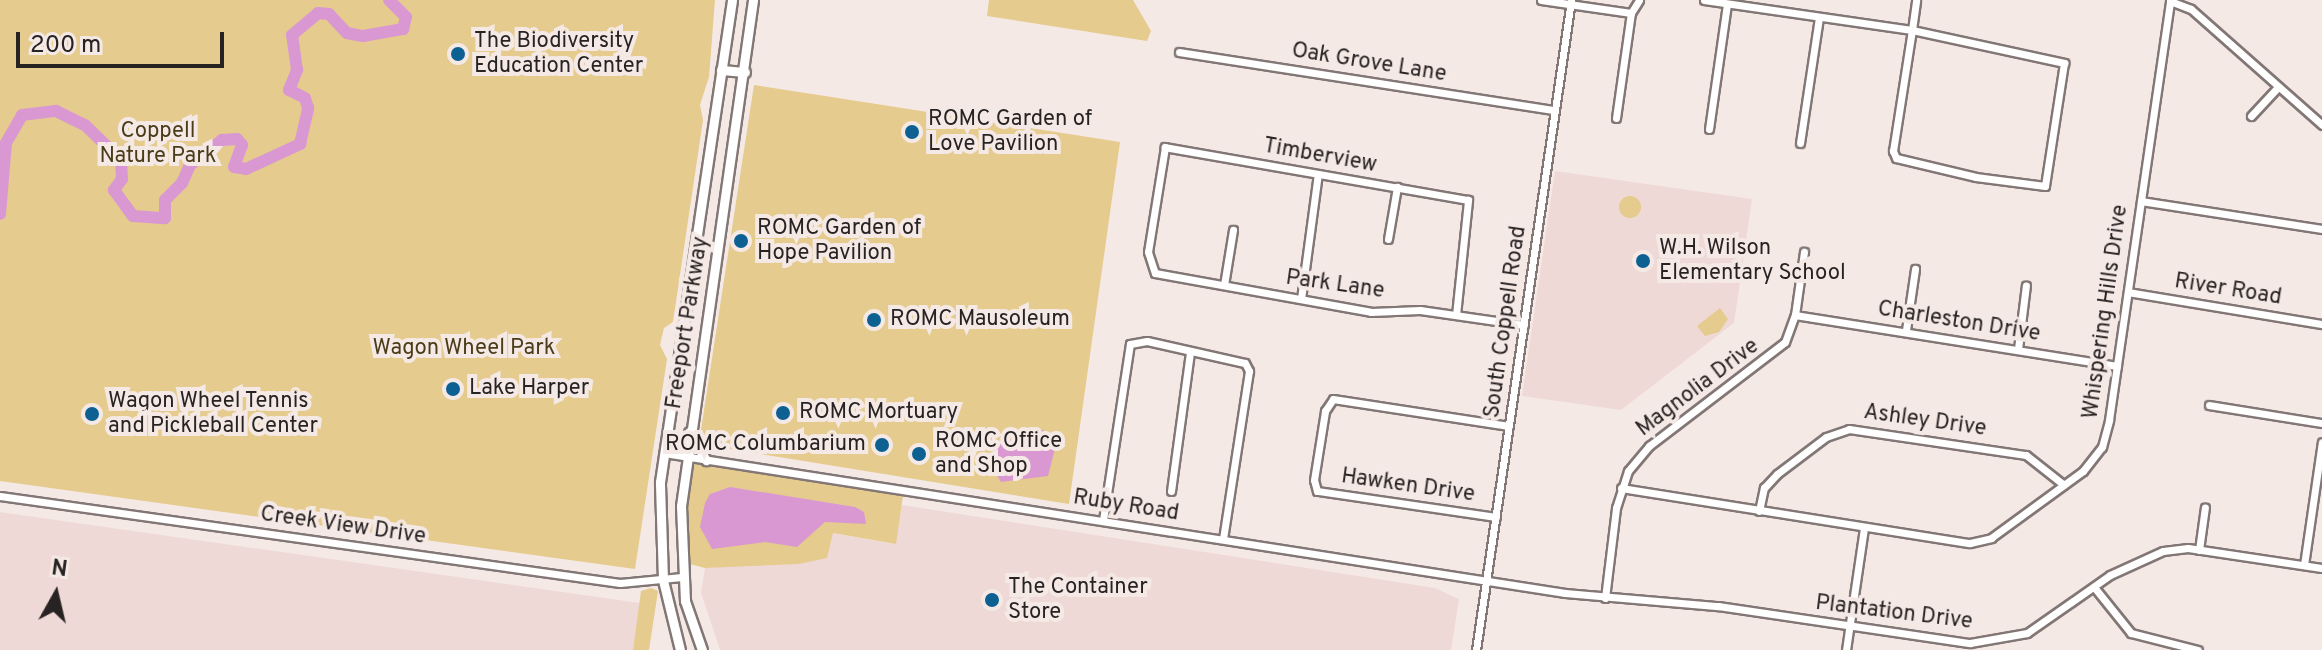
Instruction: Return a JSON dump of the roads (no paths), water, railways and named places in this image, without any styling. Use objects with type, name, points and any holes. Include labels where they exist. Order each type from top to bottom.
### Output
[{"type":"main road","name":"Freeport Parkway","points":[[680,650],[663,580],[659,509],[664,453],[684,337],[732,0]]},
{"type":"main road","name":"Freeport Parkway","points":[[702,650],[682,577],[685,456],[745,72],[753,0]]},
{"type":"main road","points":[[721,70],[745,72]]},
{"type":"main road","points":[[684,337],[704,345]]},
{"type":"main road","points":[[682,350],[704,345]]},
{"type":"main road","points":[[689,431],[706,460]]},
{"type":"street","points":[[1541,0],[1631,13]]},
{"type":"street","points":[[1616,118],[1631,13],[1639,0]]},
{"type":"street","points":[[1704,0],[1912,30],[2064,63],[2066,74],[2045,186],[1976,177],[1896,158],[1912,30],[1916,0]]},
{"type":"street","points":[[2170,0],[2191,9],[2322,125]]},
{"type":"street","name":"Whispering Hills Drive","points":[[1621,488],[1864,528],[1978,542],[2064,485],[2102,447],[2117,366],[2170,0]]},
{"type":"street","name":"South Coppell Road","points":[[1476,650],[1571,2]]},
{"type":"street","points":[[1709,129],[1727,4]]},
{"type":"street","points":[[1800,143],[1819,17]]},
{"type":"street","name":"Oak Grove Lane","points":[[1179,52],[1555,110]]},
{"type":"street","points":[[2251,116],[2278,87]]},
{"type":"street","name":"Timberview","points":[[1148,261],[1165,147],[1397,187],[1468,200],[1456,315]]},
{"type":"street","points":[[1301,299],[1318,174]]},
{"type":"street","points":[[1388,239],[1397,187]]},
{"type":"street","points":[[2141,201],[2322,229]]},
{"type":"street","points":[[1224,285],[1233,230]]},
{"type":"street","name":"Magnolia Drive","points":[[1605,598],[1621,488],[1649,446],[1777,350],[1795,315],[1804,252]]},
{"type":"street","name":"Park Lane","points":[[1148,261],[1155,273],[1371,312],[1456,315],[1524,325]]},
{"type":"street","points":[[1906,330],[1915,269]]},
{"type":"street","points":[[2018,349],[2026,285]]},
{"type":"street","name":"River Road","points":[[2128,292],[2322,324]]},
{"type":"street","name":"Charleston Drive","points":[[1795,315],[1906,330],[2117,366]]},
{"type":"street","points":[[1103,520],[1130,344],[1147,341],[1245,363],[1249,371],[1223,539]]},
{"type":"street","points":[[1171,491],[1190,352]]},
{"type":"street","name":"Hawken Drive","points":[[1496,517],[1317,491],[1325,411],[1333,399],[1509,426]]},
{"type":"street","points":[[2209,405],[2322,423]]},
{"type":"street","name":"Ashley Drive","points":[[1759,511],[1764,488],[1777,474],[1826,437],[1849,429],[2026,455],[2064,485]]},
{"type":"street","points":[[2304,565],[2322,442]]},
{"type":"street","name":"Ruby Road","points":[[664,453],[1487,579]]},
{"type":"street","name":"Creek View Drive","points":[[0,496],[620,583],[682,577]]},
{"type":"street","points":[[2199,550],[2205,507]]},
{"type":"street","points":[[1846,650],[1864,528]]},
{"type":"street","name":"Plantation Drive","points":[[1487,579],[1605,598],[1718,606],[1956,642],[1996,642],[2027,633],[2094,587],[2149,556],[2199,550],[2322,568]]},
{"type":"street","points":[[2094,587],[2123,627],[2162,647],[2198,650]]},
{"type":"waterway","points":[[0,214],[6,143],[22,115],[56,111],[85,125],[121,160],[122,179],[114,190],[133,216],[165,218],[165,200],[182,183],[190,165],[222,140],[237,139],[242,145],[234,167],[246,169],[300,144],[308,108],[305,98],[289,90],[297,70],[292,35],[318,13],[329,14],[347,33],[363,36],[403,29],[406,17],[389,0]]},
{"type":"place","name":"The Biodiversity Education Center","points":[[458,54]]},
{"type":"place","name":"ROMC Garden of Love Pavilion","points":[[912,132]]},
{"type":"place","name":"ROMC Garden of Hope Pavilion","points":[[741,241]]},
{"type":"place","name":"W.H. Wilson Elementary School","points":[[1643,261]]},
{"type":"place","name":"ROMC Mausoleum","points":[[874,320]]},
{"type":"place","name":"Lake Harper","points":[[453,389]]},
{"type":"place","name":"ROMC Mortuary","points":[[783,413]]},
{"type":"place","name":"Wagon Wheel Tennis and Pickleball Center","points":[[92,414]]},
{"type":"place","name":"ROMC Columbarium","points":[[882,445]]},
{"type":"place","name":"ROMC Office and Shop","points":[[919,454]]},
{"type":"place","name":"The Container Store","points":[[992,600]]},
{"type":"park label","name":"Coppell Nature Park","points":[[158,144]]},
{"type":"park label","name":"Wagon Wheel Park","points":[[464,349]]}]
